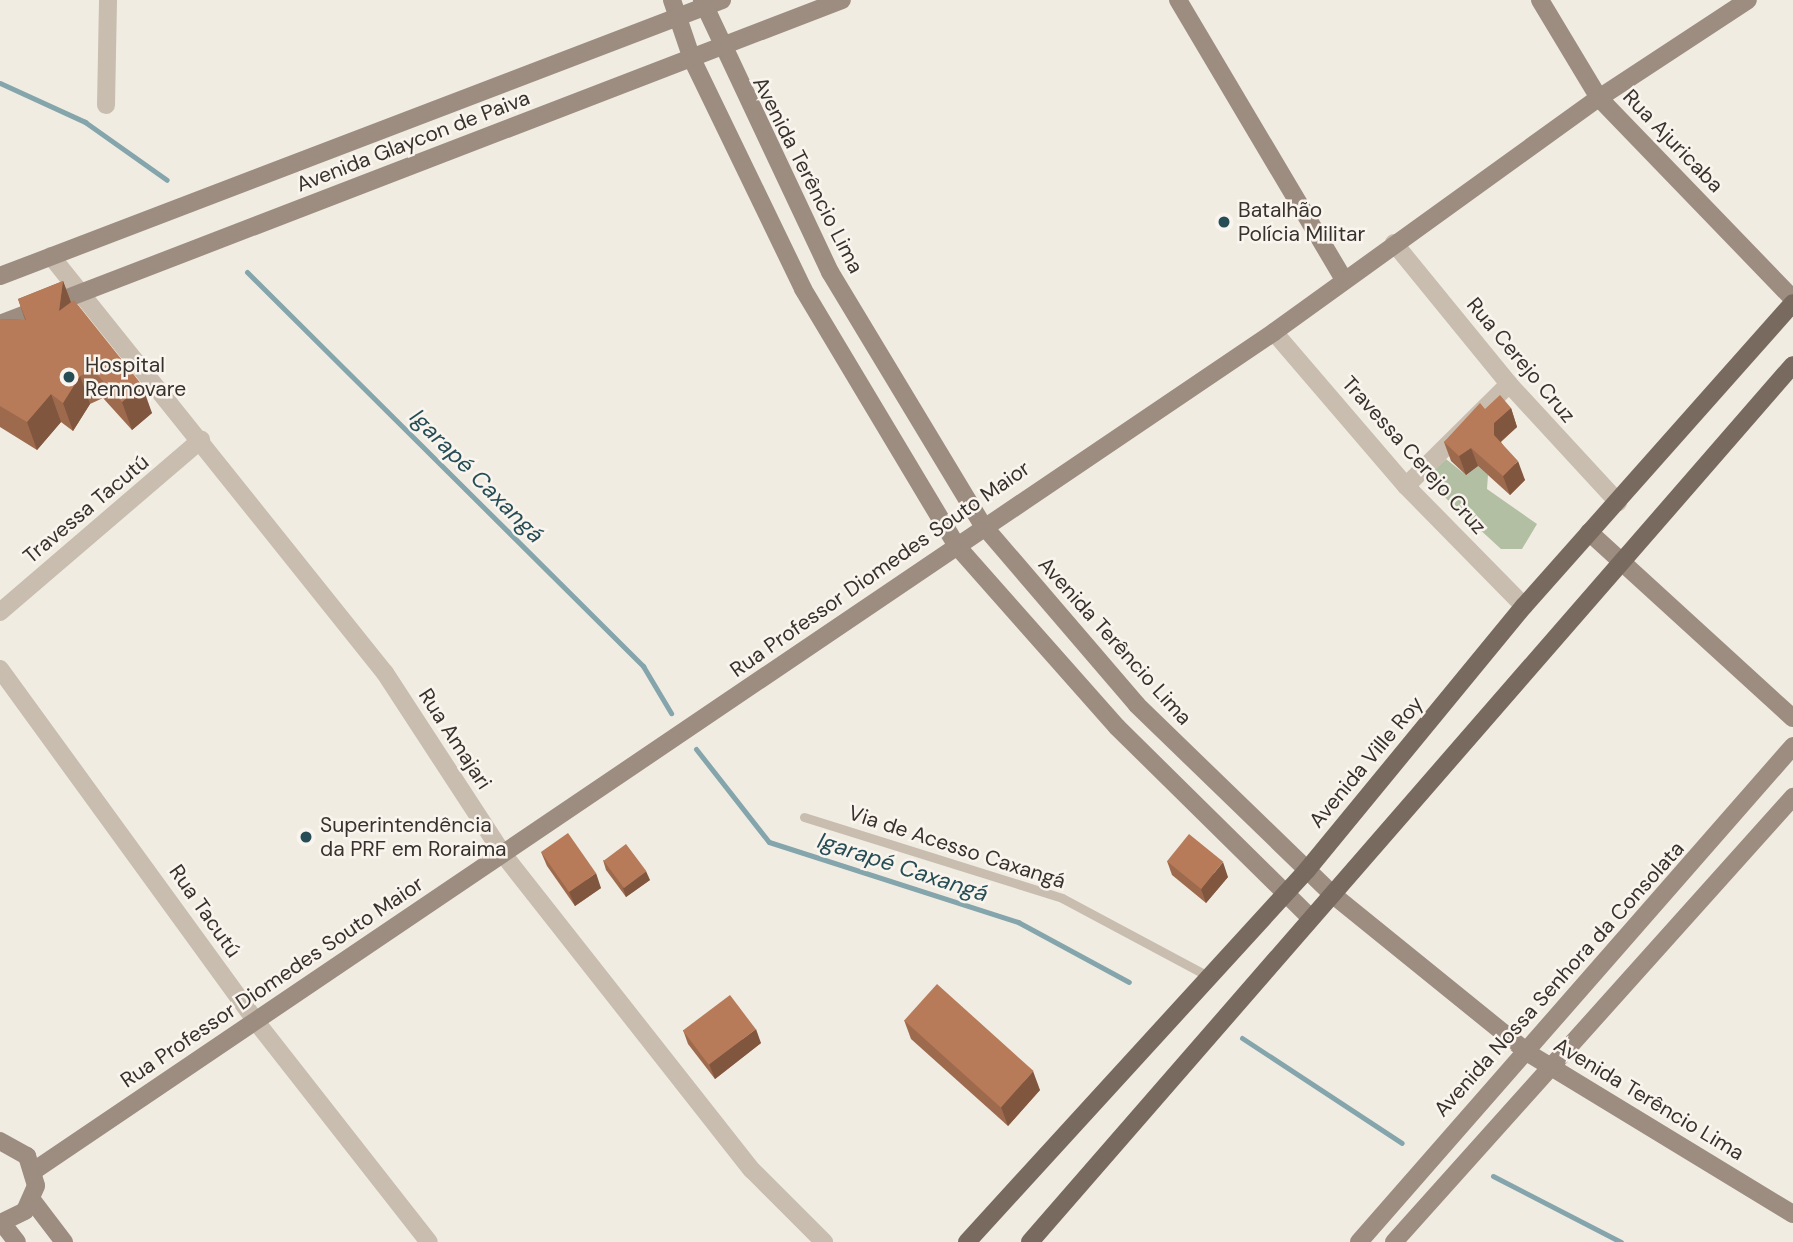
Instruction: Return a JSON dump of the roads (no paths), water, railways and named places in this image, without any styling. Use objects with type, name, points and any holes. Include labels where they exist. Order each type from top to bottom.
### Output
[{"type":"main road","points":[[672,0],[692,59],[770,226],[956,545],[1117,727],[1311,918]]},
{"type":"main road","name":"Avenida Glaycon de Paiva","points":[[0,276],[677,18],[703,3],[722,0]]},
{"type":"main road","name":"Avenida Glaycon de Paiva","points":[[0,324],[842,0]]},
{"type":"main road","points":[[1178,0],[1344,280]]},
{"type":"main road","name":"Rua Ajuricaba","points":[[1540,0],[1599,98],[1793,301]]},
{"type":"main road","name":"Rua Professor Diomedes Souto Maior","points":[[35,1170],[254,1019],[669,743],[956,545],[982,524],[1275,332],[1394,243],[1599,98],[1748,0]]},
{"type":"main road","name":"Avenida Terêncio Lima","points":[[703,3],[719,48],[800,213],[982,524],[1137,705],[1332,894],[1528,1053],[1554,1064],[1793,1214]]},
{"type":"main road","points":[[770,226],[800,213]]},
{"type":"main road","name":"Avenida Ville Roy","points":[[967,1242],[1163,1023],[1283,892],[1307,870],[1524,606],[1793,301]]},
{"type":"main road","points":[[1030,1242],[1793,365]]},
{"type":"main road","points":[[1589,532],[1793,718]]},
{"type":"main road","name":"Avenida Nossa Senhora da Consolata","points":[[1359,1242],[1448,1138],[1528,1053],[1793,746]]},
{"type":"main road","points":[[1394,1242],[1471,1151],[1554,1064],[1793,797]]},
{"type":"main road","points":[[0,1141],[27,1156],[35,1170],[32,1200],[64,1242]]},
{"type":"main road","points":[[18,1242],[1,1223],[32,1200]]},
{"type":"street","points":[[106,105],[108,0]]},
{"type":"street","name":"Rua Cerejo Cruz","points":[[1394,243],[1509,384],[1618,502]]},
{"type":"street","name":"Rua Amajari","points":[[51,256],[77,294],[201,440],[385,673],[503,855],[752,1170],[824,1242]]},
{"type":"street","name":"Travessa Cerejo Cruz","points":[[1275,332],[1406,486],[1524,606]]},
{"type":"street","points":[[1406,486],[1509,384]]},
{"type":"street","name":"Travessa Tacutú","points":[[0,612],[201,440]]},
{"type":"street","name":"Rua Tacutú","points":[[0,669],[254,1019],[429,1242]]},
{"type":"lane","name":"Via de Acesso Caxangá","points":[[804,817],[1062,898],[1205,980]]},
{"type":"waterway","name":"Igarapé Caxangá","points":[[0,83],[85,122],[167,180]]},
{"type":"waterway","name":"Igarapé Caxangá","points":[[247,272],[643,666],[671,713]]},
{"type":"waterway","name":"Igarapé Caxangá","points":[[696,749],[769,842],[1018,922],[1129,982]]},
{"type":"waterway","name":"Igarapé Caxangá","points":[[1242,1038],[1402,1143]]},
{"type":"waterway","name":"Igarapé Caxangá","points":[[1493,1176],[1621,1242]]},
{"type":"place","name":"Batalhão Polícia Militar","points":[[1224,222]]},
{"type":"place","name":"Hospital Rennovare","points":[[69,377]]},
{"type":"place","name":"Superintendência da PRF em Roraima","points":[[306,837]]}]
